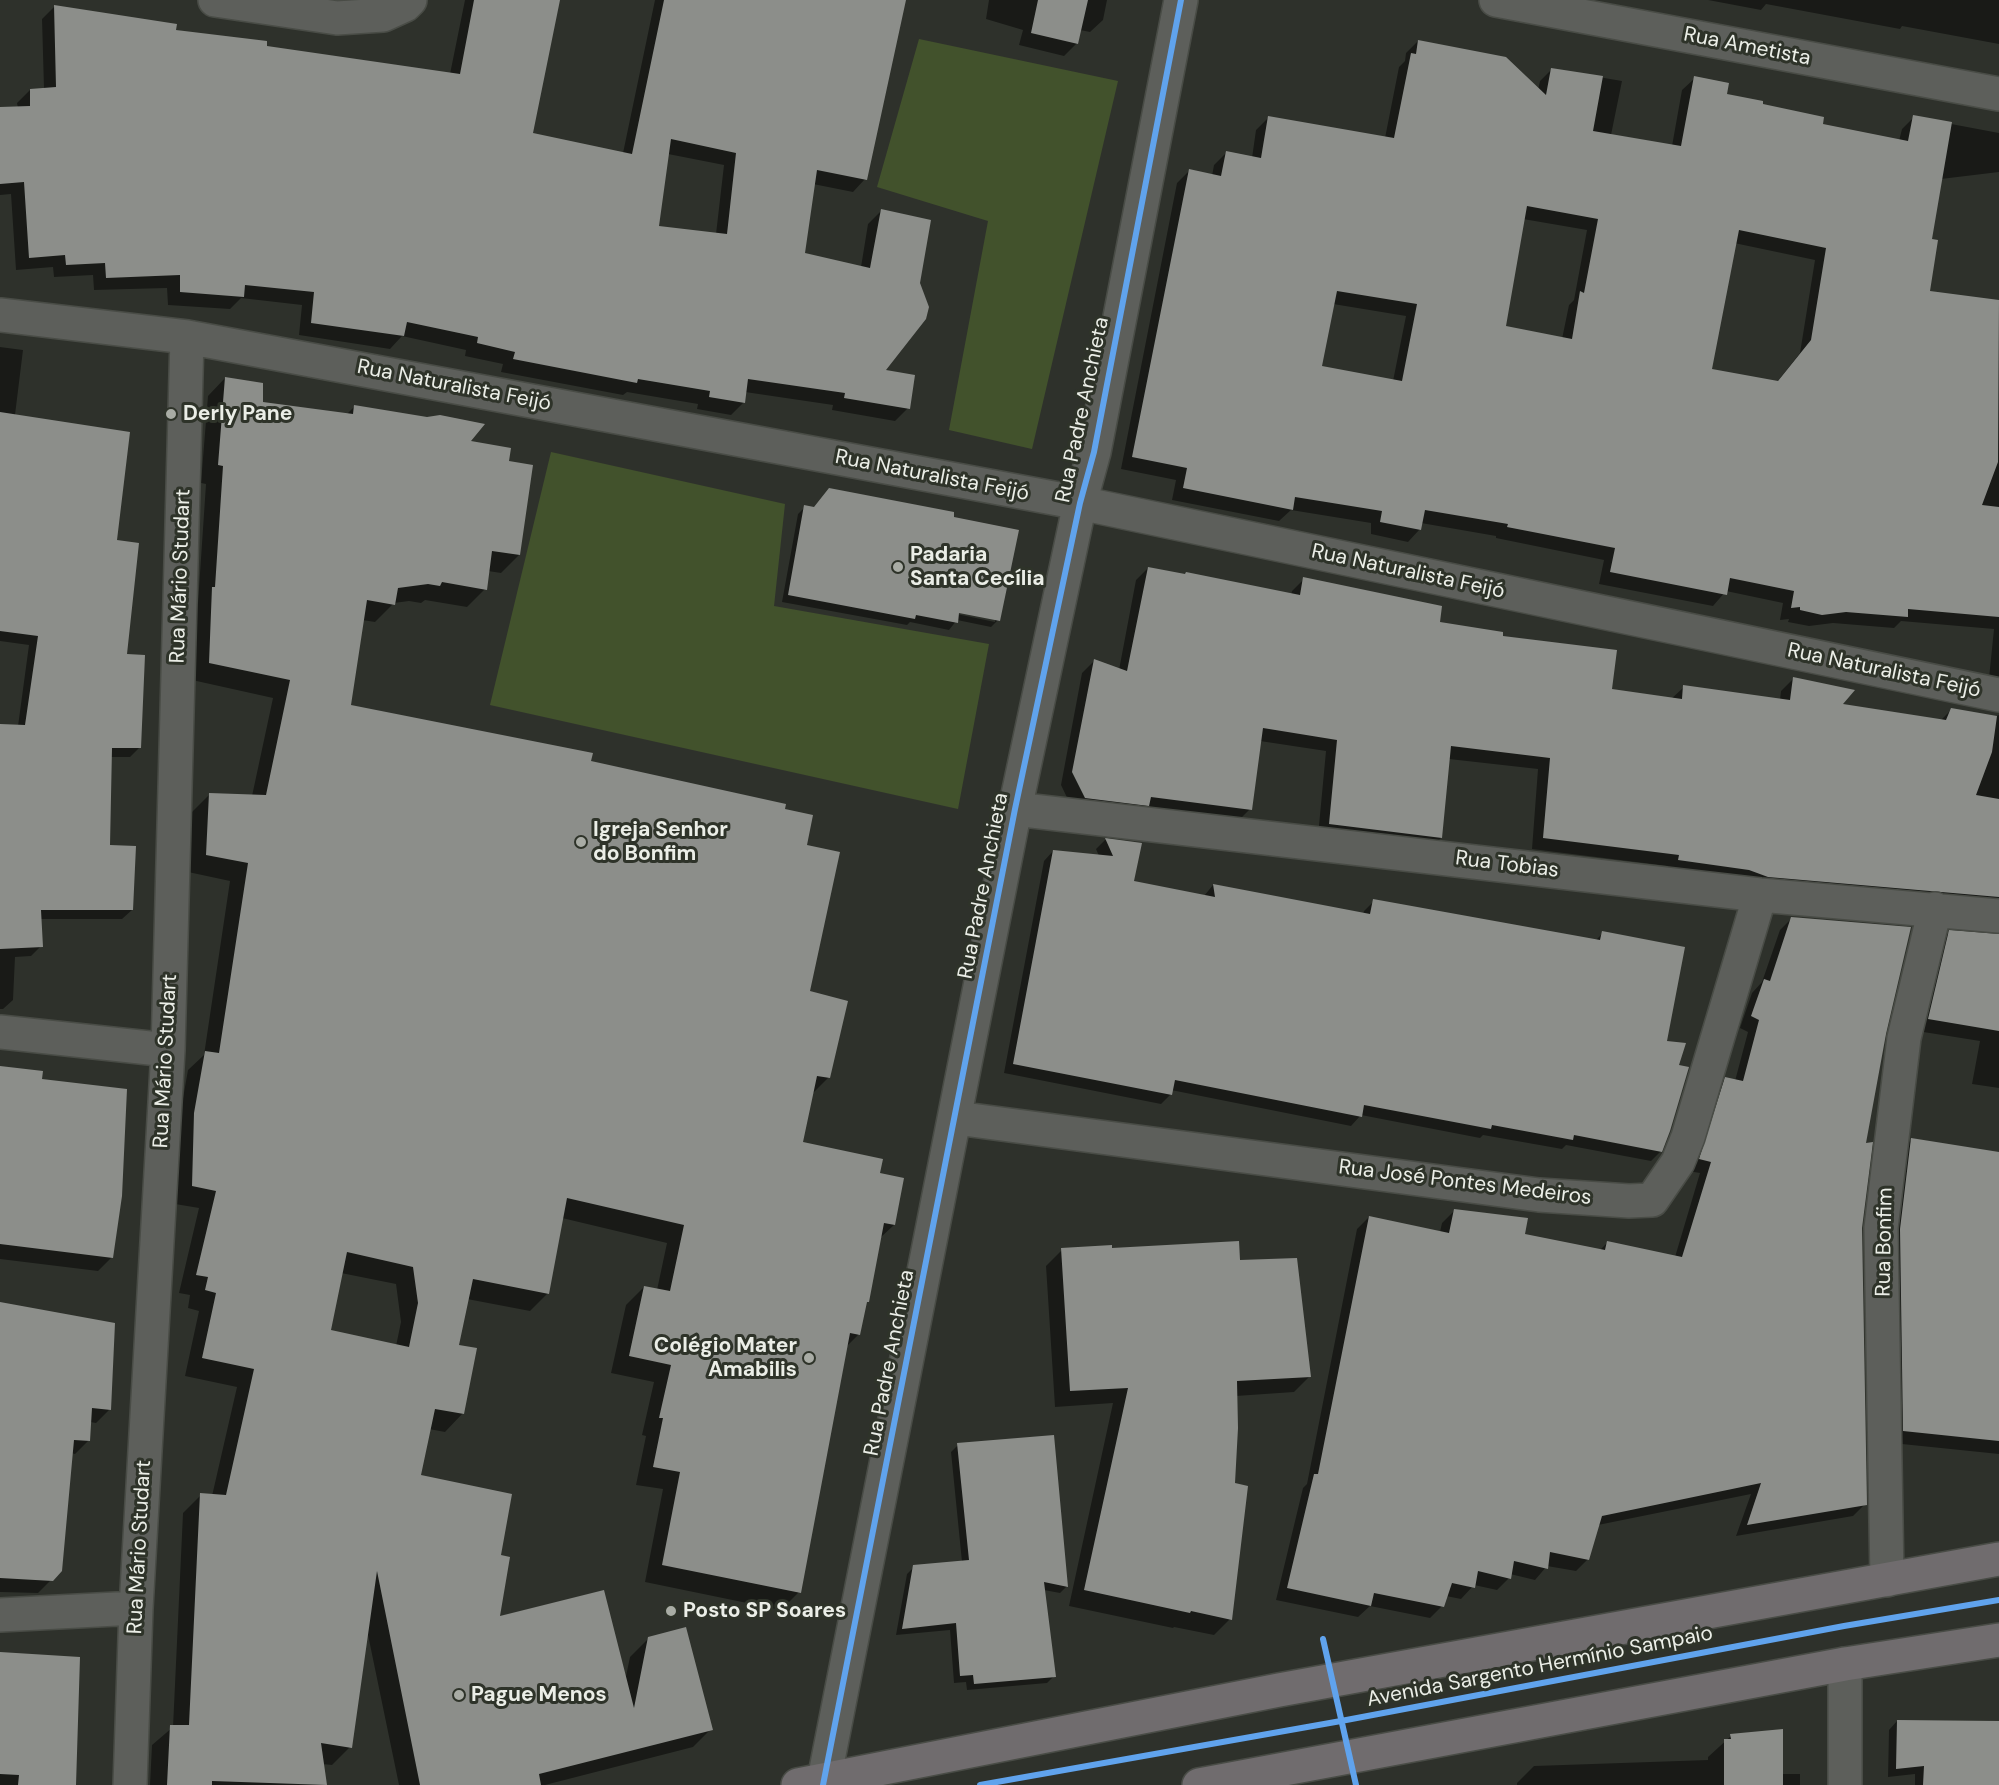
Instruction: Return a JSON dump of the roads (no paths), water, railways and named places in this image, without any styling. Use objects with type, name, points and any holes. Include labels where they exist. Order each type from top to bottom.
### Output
[{"type":"main road","name":"Avenida Sargento Hermínio Sampaio","points":[[815,1783],[1225,1700],[1999,1559]]},
{"type":"main road","points":[[1199,1785],[1278,1778],[1845,1664],[1999,1640]]},
{"type":"street","points":[[215,0],[337,18],[383,15],[408,2]]},
{"type":"street","name":"Rua Padre Anchieta","points":[[815,1783],[956,1118],[1016,809],[1080,503],[1094,452],[1180,0]]},
{"type":"street","name":"Rua Ametista","points":[[1496,0],[1999,94]]},
{"type":"street","name":"Rua Naturalista Feijó","points":[[0,315],[187,337],[1080,503],[1999,695]]},
{"type":"street","name":"Rua Mário Studart","points":[[130,1785],[136,1608],[168,1050],[187,337]]},
{"type":"street","name":"Rua Tobias","points":[[1016,809],[1760,895],[1999,916]]},
{"type":"street","name":"Rua José Pontes Medeiros","points":[[956,1118],[1539,1195],[1629,1201],[1652,1200],[1678,1162],[1688,1137],[1760,895]]},
{"type":"street","name":"Rua Bonfim","points":[[1887,1580],[1881,1228],[1904,1038],[1935,909]]},
{"type":"street","points":[[0,1032],[168,1050]]},
{"type":"street","points":[[0,1615],[136,1608]]},
{"type":"street","points":[[1845,1664],[1845,1785]]},
{"type":"place","name":"Derly Pane","points":[[171,414]]},
{"type":"place","name":"Padaria Santa Cecília","points":[[898,567]]},
{"type":"place","name":"Igreja Senhor do Bonfim","points":[[581,842]]},
{"type":"place","name":"Colégio Mater Amabilis","points":[[809,1358]]},
{"type":"place","name":"Posto SP Soares","points":[[671,1611]]},
{"type":"place","name":"Pague Menos","points":[[459,1695]]}]
